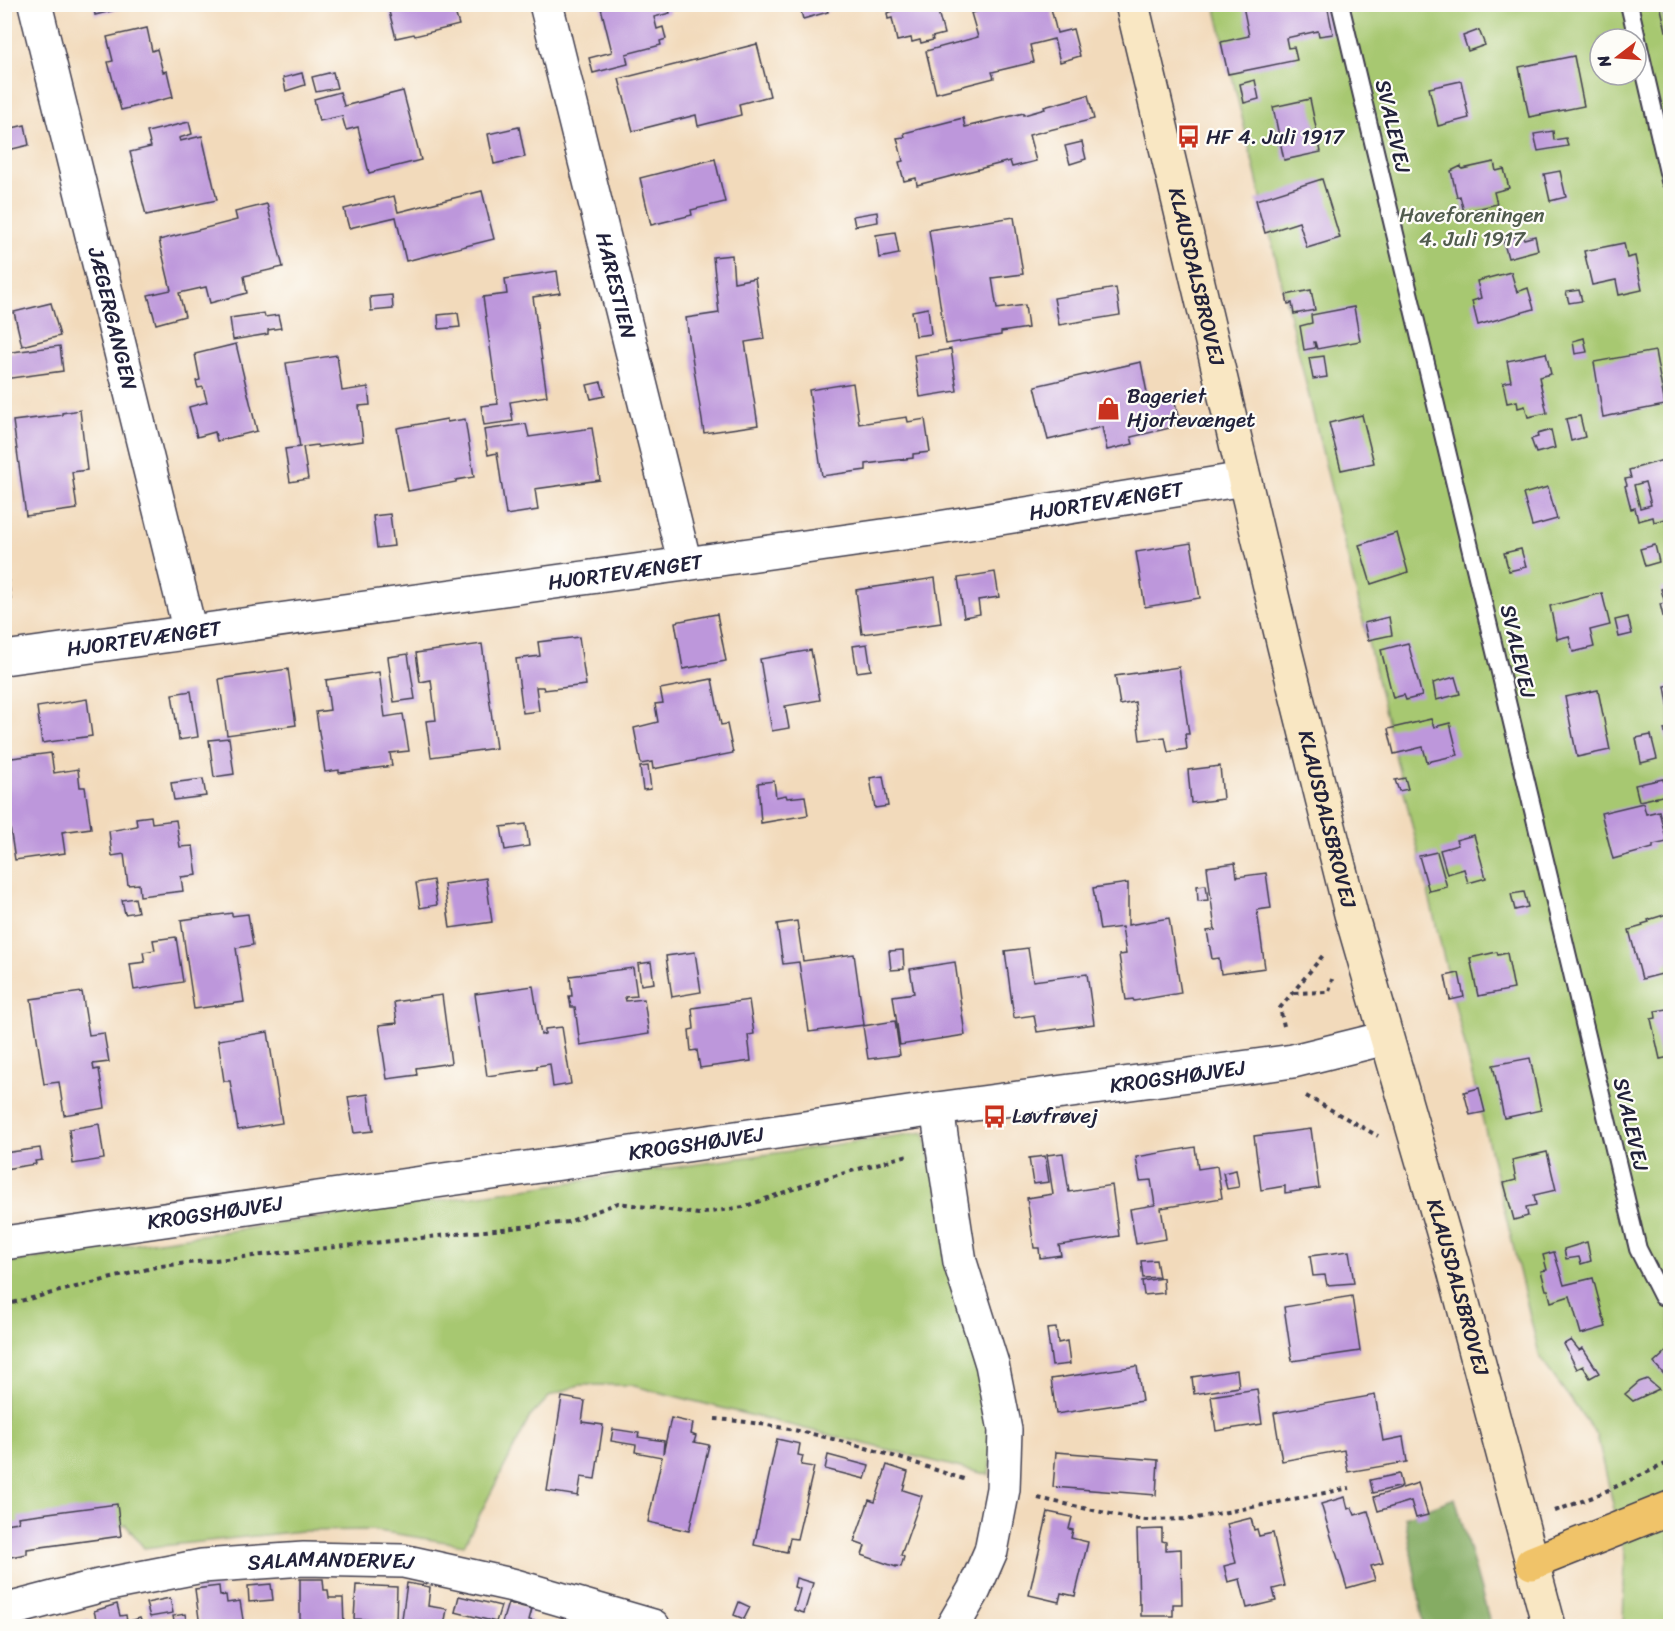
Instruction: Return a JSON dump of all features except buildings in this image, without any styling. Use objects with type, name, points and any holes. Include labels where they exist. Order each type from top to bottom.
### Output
[{"type":"highway","points":[[1532,1563],[1671,1508]]},
{"type":"street","name":"JÆGERGANGEN","points":[[35,4],[190,632]]},
{"type":"street","name":"HARESTIEN","points":[[546,4],[685,564]]},
{"type":"street","name":"KLAUSDALSBROVEJ","points":[[1132,4],[1244,479],[1345,891],[1454,1270],[1549,1626]]},
{"type":"street","name":"HJORTEVÆNGET","points":[[4,658],[932,529],[1244,479]]},
{"type":"street","name":"KROGSHØJVEJ","points":[[4,1243],[937,1109],[1293,1061],[1386,1038]]},
{"type":"street","points":[[937,1109],[960,1262],[992,1364],[1005,1430],[1003,1489],[991,1551],[974,1590],[953,1626]]},
{"type":"street","name":"SALAMANDERVEJ","points":[[4,1611],[99,1586],[202,1566],[337,1559],[414,1563],[512,1585],[653,1626]]},
{"type":"lane","name":"SVALEVEJ","points":[[1340,4],[1638,1249],[1662,1296],[1671,1295]]},
{"type":"lane","points":[[1629,4],[1671,181]]},
{"type":"path","points":[[1329,960],[1327,950],[1280,1008],[1293,1061],[1305,1095],[1423,1161]]},
{"type":"path","points":[[1293,993],[1329,992],[1332,978],[1330,969]]},
{"type":"path","points":[[4,1305],[160,1266],[568,1222],[618,1203],[698,1214],[743,1207],[813,1182],[943,1145]]},
{"type":"path","points":[[715,1419],[737,1420],[811,1434],[894,1456],[960,1478],[1145,1520],[1191,1519],[1350,1488]]},
{"type":"path","points":[[1521,1525],[1593,1497],[1671,1462]]},
{"type":"green space","name":"Haveforeningen 4. Juli 1917","points":[[1215,5],[1670,5],[1670,1626],[1623,1626],[1625,1556],[1597,1435],[1540,1358]]},
{"type":"green space","points":[[924,1132],[983,1373],[993,1434],[989,1475],[630,1385],[579,1385],[550,1396],[530,1417],[464,1545],[372,1530],[301,1531],[144,1548],[126,1525],[5,1545],[4,1263]]},
{"type":"green space","points":[[1455,1498],[1491,1626],[1424,1626],[1405,1517]]},
{"type":"place","name":"HF 4. Juli 1917","points":[[1188,137]]},
{"type":"place","name":"Bageriet Hjortevænget","points":[[1109,408]]},
{"type":"place","name":"Løvfrøvej","points":[[994,1116]]}]
